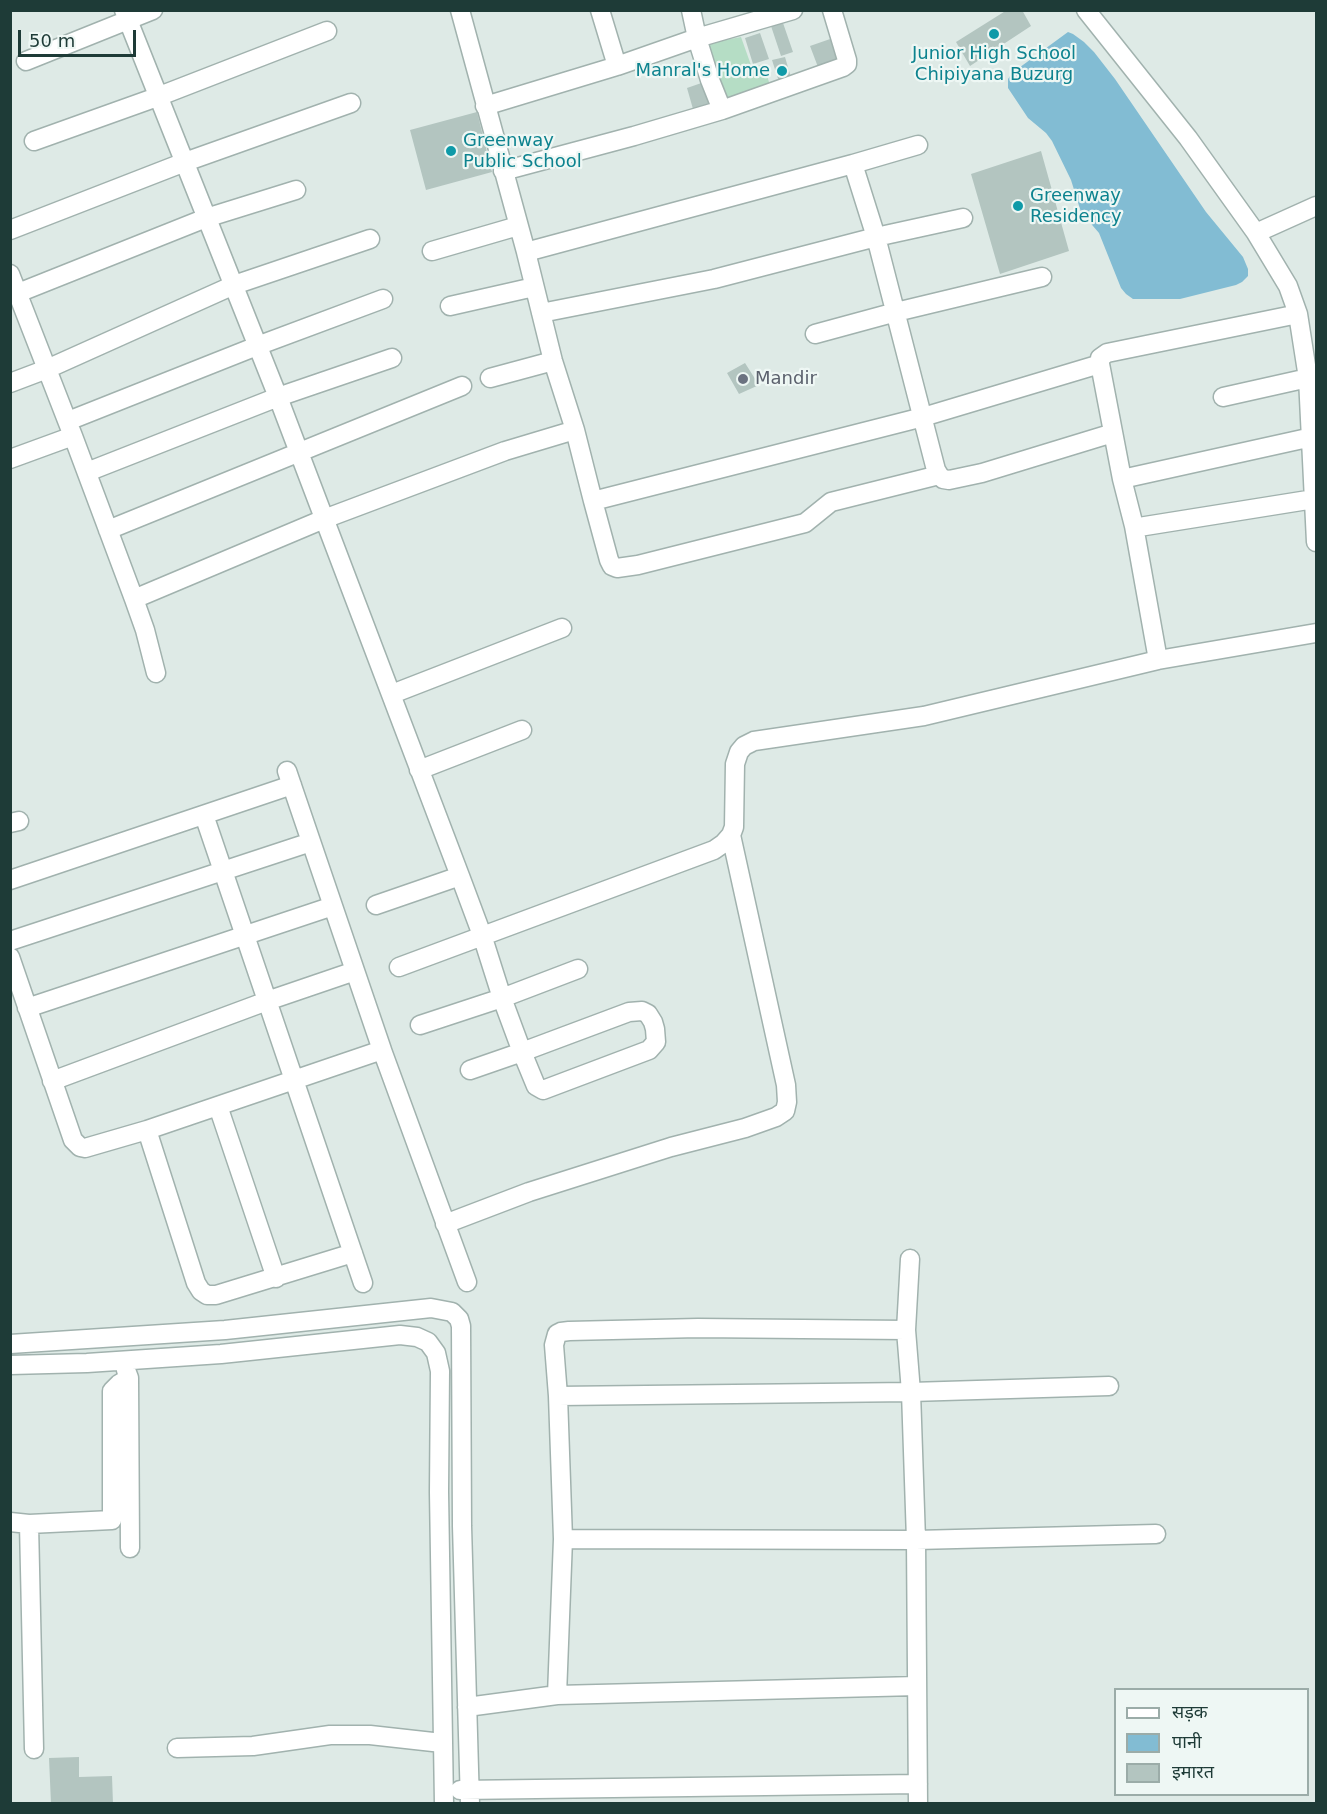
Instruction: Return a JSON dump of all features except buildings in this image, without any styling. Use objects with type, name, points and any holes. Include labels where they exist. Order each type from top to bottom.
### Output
[{"type":"street","points":[[26,61],[125,16],[153,10]]},
{"type":"street","points":[[460,10],[526,252],[553,361],[575,430],[612,566],[617,568],[638,565],[805,523],[831,502],[939,475]]},
{"type":"street","points":[[600,10],[617,66]]},
{"type":"street","points":[[691,10],[710,80],[722,110]]},
{"type":"street","points":[[485,106],[617,66],[697,38],[793,10]]},
{"type":"street","points":[[503,171],[722,110],[843,68],[847,60],[832,10]]},
{"type":"street","points":[[1086,10],[1188,138],[1256,233],[1288,286],[1298,314],[1313,401],[1312,437],[1317,542]]},
{"type":"street","points":[[125,16],[278,397],[392,694],[482,935],[502,998],[522,1052],[536,1086],[543,1090],[649,1050],[656,1042],[657,1036],[648,1014],[636,1011],[522,1052],[470,1070]]},
{"type":"street","points":[[34,141],[157,97],[327,31]]},
{"type":"street","points":[[10,231],[185,162],[351,103]]},
{"type":"street","points":[[526,252],[918,145]]},
{"type":"street","points":[[853,164],[876,237],[939,475],[949,480],[982,473],[1113,433]]},
{"type":"street","points":[[16,300],[206,218],[296,190]]},
{"type":"street","points":[[1256,233],[1317,206]]},
{"type":"street","points":[[541,313],[714,279],[876,237],[963,218]]},
{"type":"street","points":[[432,251],[518,226]]},
{"type":"street","points":[[10,383],[47,369],[234,285],[370,239]]},
{"type":"street","points":[[10,274],[16,300],[47,369],[134,599],[156,673]]},
{"type":"street","points":[[815,334],[1042,277]]},
{"type":"street","points":[[450,306],[534,287]]},
{"type":"street","points":[[10,459],[70,428],[257,346],[383,299]]},
{"type":"street","points":[[1158,660],[1100,358],[1107,353],[1298,314]]},
{"type":"street","points":[[87,472],[278,397],[392,358]]},
{"type":"street","points":[[489,378],[553,361]]},
{"type":"street","points":[[593,501],[923,417],[1100,364]]},
{"type":"street","points":[[1223,397],[1308,378]]},
{"type":"street","points":[[108,530],[462,386]]},
{"type":"street","points":[[134,599],[324,519],[505,451],[575,430]]},
{"type":"street","points":[[1122,479],[1312,437]]},
{"type":"street","points":[[1134,526],[1314,499]]},
{"type":"street","points":[[392,694],[562,628]]},
{"type":"street","points":[[399,967],[714,850],[731,835],[734,827],[735,764],[739,752],[744,746],[754,741],[924,716],[1158,660],[1317,633]]},
{"type":"street","points":[[419,770],[522,730]]},
{"type":"street","points":[[10,880],[204,815],[289,778],[382,1050],[467,1282]]},
{"type":"street","points":[[204,815],[363,1283]]},
{"type":"street","points":[[445,1224],[529,1192],[671,1147],[745,1128],[776,1117],[785,1111],[788,1102],[786,1085],[731,835]]},
{"type":"street","points":[[10,941],[311,842]]},
{"type":"street","points":[[376,905],[460,876]]},
{"type":"street","points":[[27,1008],[333,906]]},
{"type":"street","points":[[10,957],[73,1140],[80,1147],[85,1148],[147,1130],[382,1050]]},
{"type":"street","points":[[420,1025],[502,998],[578,969]]},
{"type":"street","points":[[52,1081],[267,1001],[355,971]]},
{"type":"street","points":[[218,1106],[276,1278]]},
{"type":"street","points":[[147,1130],[195,1283],[207,1295],[216,1295],[276,1278],[353,1253]]},
{"type":"street","points":[[910,1259],[906,1330],[911,1392],[916,1540],[918,1803]]},
{"type":"street","points":[[10,1344],[225,1330],[440,1308],[452,1312],[459,1319],[461,1326],[462,1526],[470,1797]]},
{"type":"street","points":[[375,1314],[382,1336]]},
{"type":"street","points":[[557,1695],[563,1539],[554,1345],[557,1334],[561,1332],[698,1328],[906,1330]]},
{"type":"street","points":[[10,1365],[122,1361],[221,1354],[399,1335],[417,1337],[428,1342],[436,1353],[440,1371],[439,1492],[443,1797],[918,1784]]},
{"type":"street","points":[[122,1336],[122,1361],[129,1378],[130,1548]]},
{"type":"street","points":[[10,1522],[29,1524],[112,1520],[112,1391],[129,1378]]},
{"type":"street","points":[[558,1396],[911,1392],[1109,1386]]},
{"type":"street","points":[[29,1524],[34,1749]]},
{"type":"street","points":[[563,1539],[916,1540],[1156,1534]]},
{"type":"street","points":[[442,1686],[467,1686]]},
{"type":"street","points":[[467,1707],[557,1695],[917,1686]]},
{"type":"street","points":[[177,1748],[253,1746],[330,1735],[370,1735],[442,1743]]},
{"type":"green space","points":[[741,37],[752,68],[763,64],[771,88],[725,106],[704,44]]},
{"type":"water","points":[[1068,32],[1084,42],[1094,52],[1115,79],[1206,212],[1243,257],[1248,276],[1242,282],[1180,299],[1133,299],[1121,288],[1099,233],[1081,212],[1071,180],[1052,141],[1028,118],[1008,88],[1008,79],[1012,73]]},
{"type":"place","name":"Junior High School Chipiyana Buzurg","points":[[994,34]]},
{"type":"place","name":"Manral's Home","points":[[782,71]]},
{"type":"place","name":"Greenway Public School","points":[[451,151]]},
{"type":"place","name":"Greenway Residency","points":[[1018,206]]},
{"type":"place","name":"Mandir","points":[[743,379]]}]
